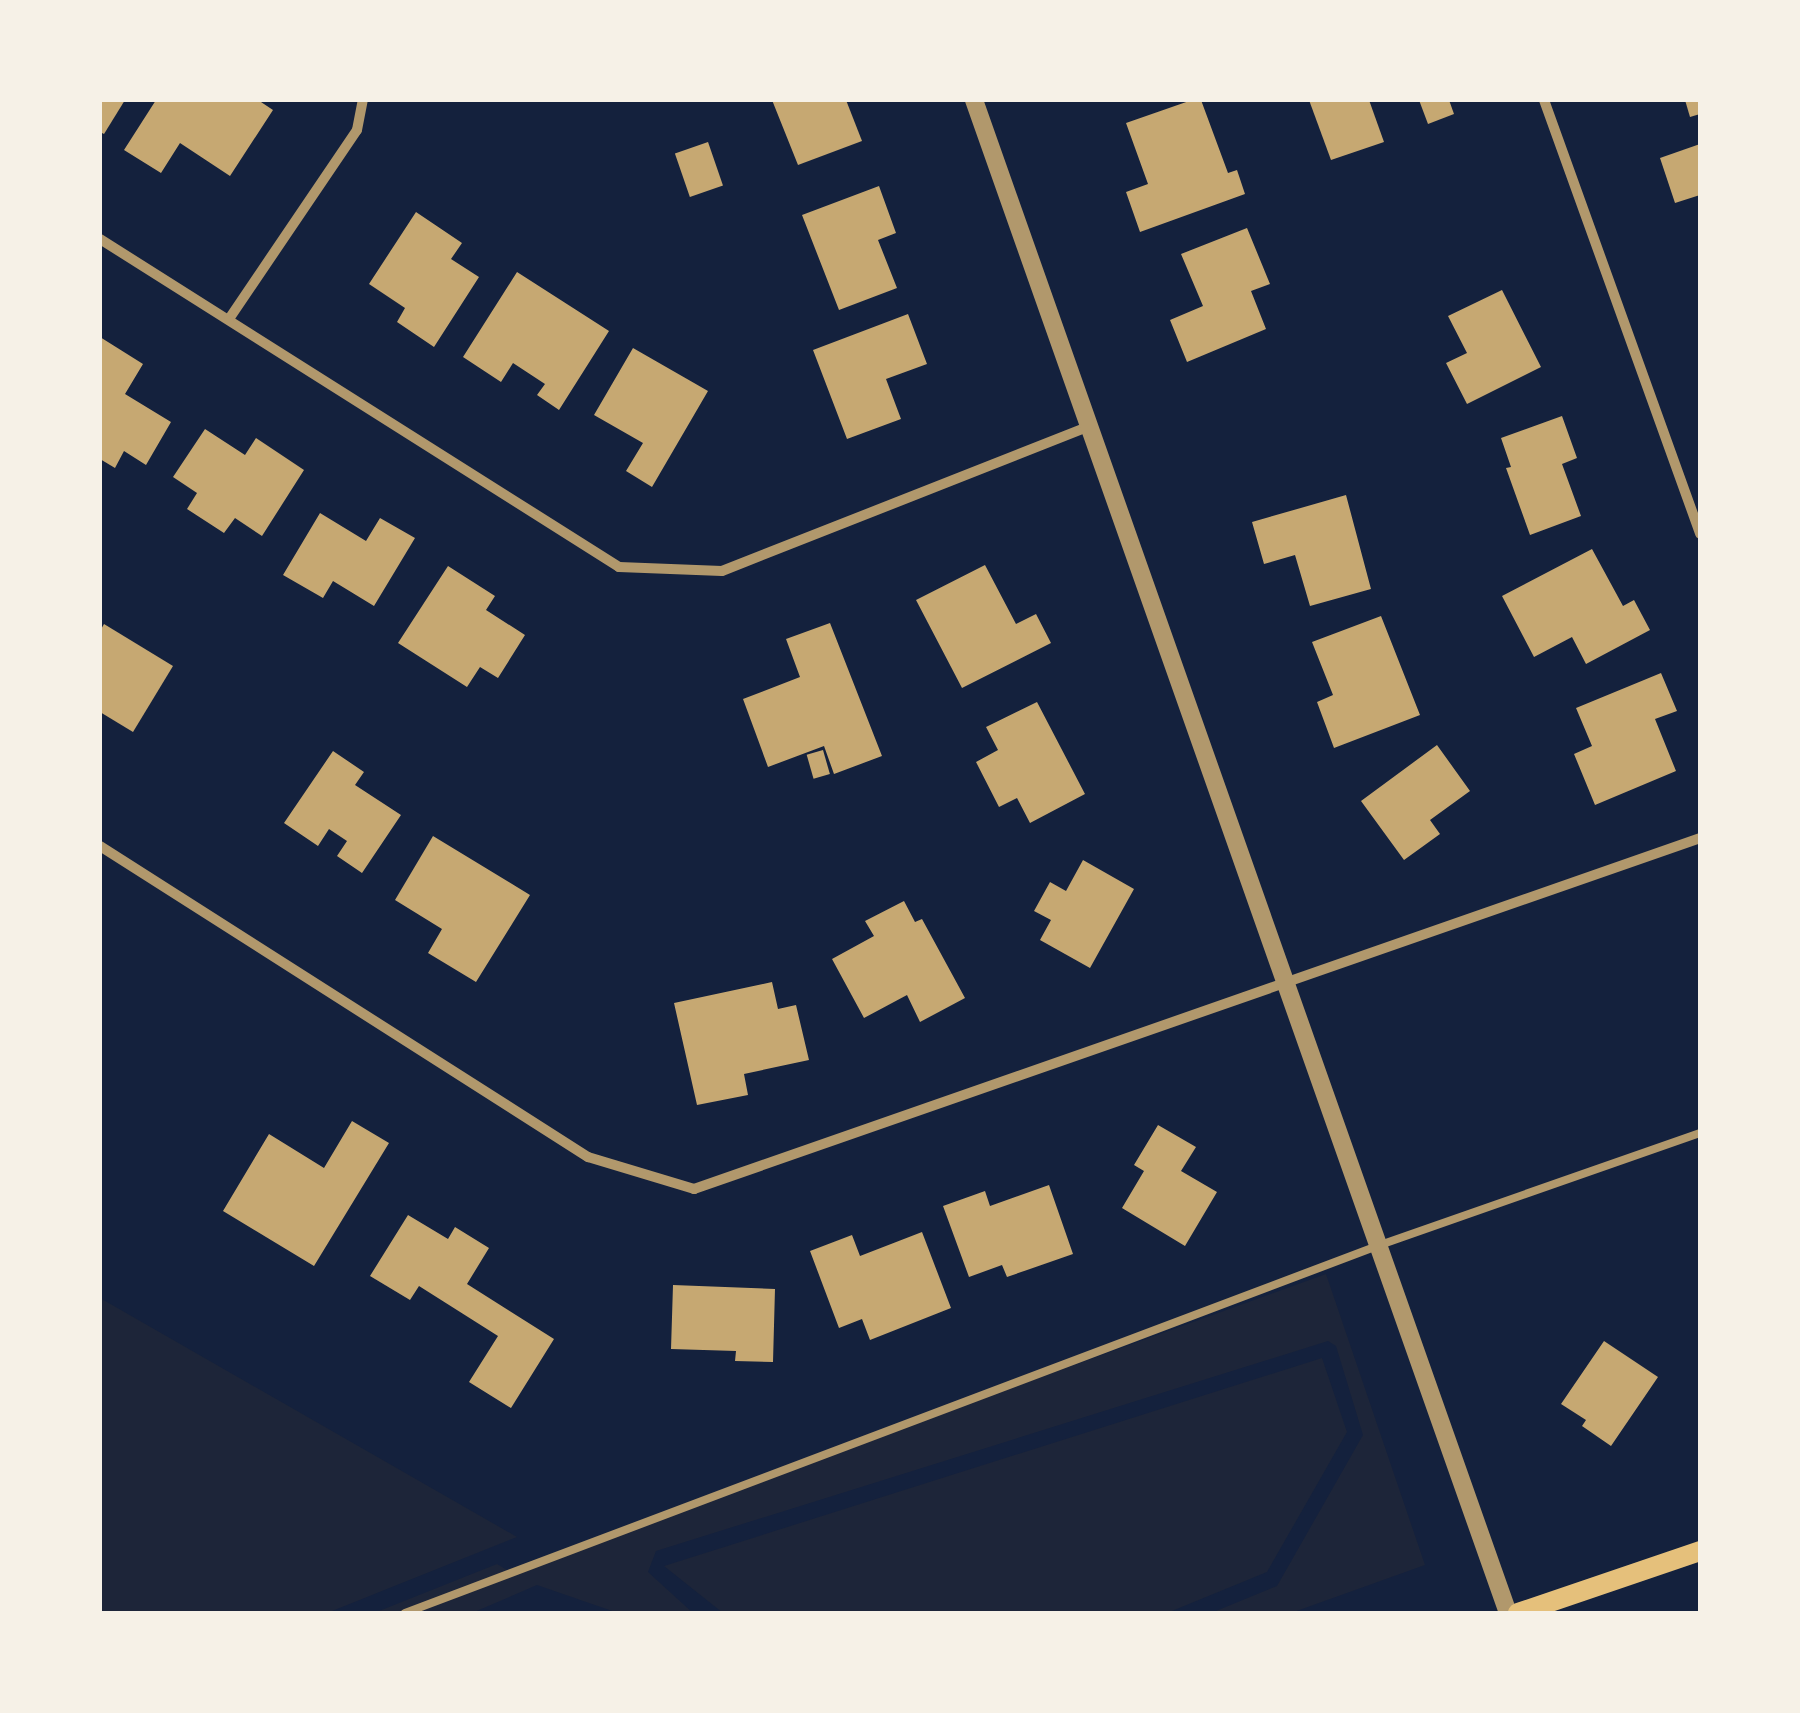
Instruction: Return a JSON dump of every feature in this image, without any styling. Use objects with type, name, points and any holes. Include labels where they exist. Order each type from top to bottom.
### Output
[{"type":"main road","points":[[1518,1613],[1700,1551]]},
{"type":"street","points":[[229,320],[356,130],[363,100]]},
{"type":"street","points":[[974,100],[1289,982],[1508,1613]]},
{"type":"street","points":[[1544,100],[1700,534]]},
{"type":"street","points":[[100,239],[619,567],[722,571],[1088,428]]},
{"type":"street","points":[[100,846],[588,1157],[694,1189],[1700,838]]},
{"type":"lane","points":[[404,1613],[1380,1245],[1700,1133]]},
{"type":"shaded area","points":[[1326,1274],[1425,1565],[1291,1613],[1211,1613],[1277,1586],[1363,1435],[1336,1346],[1328,1341],[656,1551],[648,1572],[693,1613],[618,1613],[537,1585],[472,1613],[374,1613],[497,1564],[507,1570]]},
{"type":"shaded area","points":[[100,1298],[517,1537],[327,1613],[100,1613]]},
{"type":"shaded area","points":[[1322,1358],[1347,1432],[1267,1572],[1167,1613],[723,1613],[664,1566]]},
{"type":"building","points":[[100,100],[125,100],[104,134],[100,132]]},
{"type":"building","points":[[156,100],[258,100],[273,110],[230,176],[180,143],[161,173],[124,150]]},
{"type":"building","points":[[772,100],[846,100],[862,141],[798,165]]},
{"type":"building","points":[[1201,100],[1228,173],[1237,170],[1245,194],[1140,232],[1126,192],[1148,184],[1126,123]]},
{"type":"building","points":[[1309,100],[1369,100],[1384,142],[1331,160]]},
{"type":"building","points":[[1419,100],[1449,100],[1454,114],[1428,124]]},
{"type":"building","points":[[1685,100],[1700,100],[1700,114],[1690,117]]},
{"type":"building","points":[[708,142],[723,185],[690,197],[675,153]]},
{"type":"building","points":[[1700,144],[1700,195],[1675,203],[1660,158]]},
{"type":"building","points":[[879,186],[896,233],[878,240],[897,288],[839,310],[802,215]]},
{"type":"building","points":[[416,212],[462,243],[451,259],[479,277],[434,347],[397,322],[405,308],[369,284]]},
{"type":"building","points":[[1247,228],[1270,284],[1251,291],[1266,329],[1187,362],[1170,320],[1203,306],[1181,254]]},
{"type":"building","points":[[517,272],[609,331],[559,410],[537,395],[545,384],[513,363],[501,382],[463,357]]},
{"type":"building","points":[[1502,290],[1541,367],[1467,404],[1446,363],[1467,353],[1448,316]]},
{"type":"building","points":[[908,314],[927,364],[886,379],[901,419],[847,439],[813,350]]},
{"type":"building","points":[[100,337],[143,364],[125,394],[171,422],[146,465],[124,451],[115,468],[100,459]]},
{"type":"building","points":[[633,348],[708,391],[652,487],[626,471],[643,443],[594,415]]},
{"type":"building","points":[[1562,416],[1577,458],[1562,464],[1581,516],[1530,535],[1506,468],[1511,467],[1501,438]]},
{"type":"building","points":[[205,429],[245,455],[256,438],[304,470],[262,536],[235,518],[224,533],[187,509],[197,493],[173,477]]},
{"type":"building","points":[[1346,495],[1371,589],[1310,606],[1295,555],[1264,564],[1252,522]]},
{"type":"building","points":[[320,513],[366,541],[380,518],[415,538],[374,606],[333,581],[323,598],[283,575]]},
{"type":"building","points":[[1592,549],[1623,606],[1634,600],[1650,630],[1586,664],[1572,637],[1534,657],[1502,596]]},
{"type":"building","points":[[985,565],[1016,624],[1036,614],[1051,643],[962,688],[916,600]]},
{"type":"building","points":[[448,566],[495,596],[486,610],[525,635],[498,678],[480,667],[467,687],[398,643]]},
{"type":"building","points":[[1381,616],[1420,715],[1334,748],[1317,702],[1333,695],[1312,642]]},
{"type":"building","points":[[830,623],[882,756],[834,774],[824,746],[768,767],[743,699],[800,677],[786,639]]},
{"type":"building","points":[[104,624],[173,666],[133,732],[100,712],[100,631]]},
{"type":"building","points":[[1661,673],[1677,711],[1655,719],[1676,771],[1595,805],[1574,754],[1592,746],[1576,708]]},
{"type":"building","points":[[1037,702],[1085,794],[1030,823],[1017,798],[999,807],[976,762],[998,750],[986,727]]},
{"type":"building","points":[[1437,745],[1470,791],[1430,820],[1440,834],[1404,860],[1361,801]]},
{"type":"building","points":[[823,750],[830,774],[814,779],[807,755]]},
{"type":"building","points":[[333,751],[364,772],[355,785],[401,815],[362,873],[337,856],[347,841],[329,829],[318,846],[284,823]]},
{"type":"building","points":[[433,836],[530,895],[476,982],[428,953],[442,929],[395,900]]},
{"type":"building","points":[[1083,860],[1134,889],[1090,968],[1040,940],[1051,920],[1034,911],[1050,882],[1066,891]]},
{"type":"building","points":[[904,901],[915,922],[922,919],[965,998],[920,1022],[907,995],[864,1018],[832,959],[874,936],[865,921]]},
{"type":"building","points":[[772,982],[778,1009],[796,1005],[809,1060],[744,1074],[748,1095],[697,1105],[674,1003]]},
{"type":"building","points":[[352,1121],[389,1143],[314,1266],[223,1211],[269,1134],[324,1168]]},
{"type":"building","points":[[1158,1125],[1196,1147],[1181,1171],[1217,1192],[1185,1246],[1122,1208],[1144,1171],[1134,1165]]},
{"type":"building","points":[[1049,1185],[1073,1254],[1007,1277],[1002,1265],[969,1277],[943,1206],[985,1191],[990,1206]]},
{"type":"building","points":[[408,1215],[448,1239],[455,1227],[489,1248],[467,1284],[554,1339],[511,1408],[469,1382],[498,1336],[419,1286],[410,1300],[370,1276]]},
{"type":"building","points":[[922,1232],[951,1308],[870,1340],[862,1319],[839,1328],[810,1251],[852,1235],[860,1256]]},
{"type":"building","points":[[673,1285],[775,1289],[773,1362],[735,1361],[736,1351],[671,1349]]},
{"type":"building","points":[[1604,1341],[1658,1377],[1611,1446],[1582,1426],[1586,1420],[1561,1404]]}]
